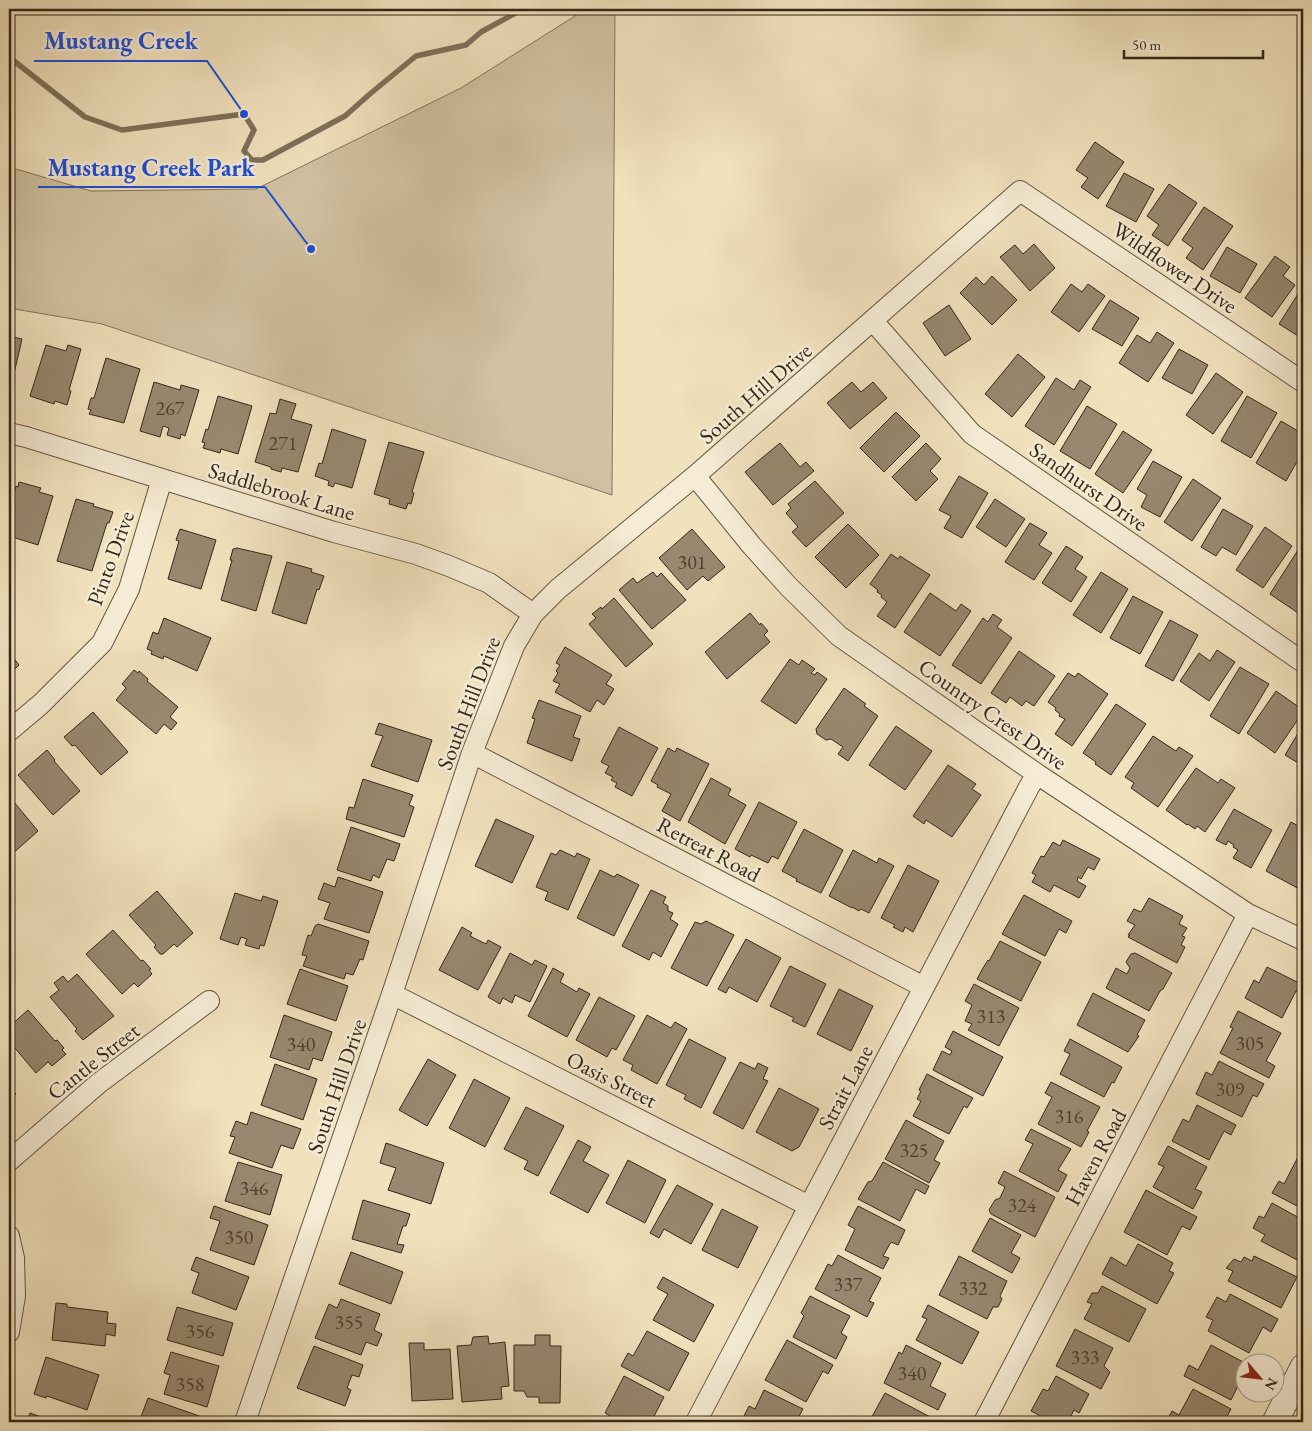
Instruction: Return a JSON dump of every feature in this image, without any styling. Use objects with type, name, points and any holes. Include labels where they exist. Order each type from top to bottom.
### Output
[{"type":"street","name":"South Hill Drive","points":[[246,1422],[472,753],[514,646],[533,614],[558,589],[695,476],[1020,191]]},
{"type":"street","name":"Wildflower Drive","points":[[1020,191],[1303,382]]},
{"type":"street","name":"Sandhurst Drive","points":[[872,321],[972,434],[1303,662]]},
{"type":"street","name":"Saddlebrook Lane","points":[[9,433],[334,532],[416,554],[489,584],[533,614]]},
{"type":"street","name":"Country Crest Drive","points":[[695,476],[764,560],[839,636],[1037,774],[1248,914],[1303,940]]},
{"type":"street","name":"Pinto Drive","points":[[9,731],[41,704],[102,643],[129,588],[162,479]]},
{"type":"street","name":"Retreat Road","points":[[472,753],[924,987]]},
{"type":"street","name":"Strait Lane","points":[[696,1422],[1037,774]]},
{"type":"street","name":"Haven Road","points":[[984,1422],[1248,914]]},
{"type":"street","name":"Oasis Street","points":[[392,994],[809,1206]]},
{"type":"street","name":"Cantle Street","points":[[9,1161],[99,1083],[209,1001]]},
{"type":"street","points":[[9,1236],[14,1258],[15,1296],[9,1332]]},
{"type":"street","points":[[1275,1422],[1303,1367]]},
{"type":"shaded area","points":[[586,9],[615,9],[612,495],[102,324],[9,308],[9,167],[91,191],[256,189],[461,88]]},
{"type":"building","points":[[1095,142],[1124,162],[1098,199],[1081,187],[1088,178],[1076,170]]},
{"type":"building","points":[[1124,173],[1154,189],[1136,222],[1106,206]]},
{"type":"building","points":[[1169,184],[1197,203],[1168,246],[1152,235],[1159,225],[1147,216]]},
{"type":"building","points":[[1204,207],[1233,226],[1203,270],[1186,258],[1193,248],[1182,240]]},
{"type":"building","points":[[1034,244],[1055,268],[1030,291],[1000,257],[1015,245],[1023,254]]},
{"type":"building","points":[[1227,247],[1257,264],[1240,293],[1210,276]]},
{"type":"building","points":[[1275,256],[1290,267],[1283,276],[1295,285],[1272,317],[1245,298]]},
{"type":"building","points":[[992,276],[1017,300],[992,325],[960,293],[976,277],[984,285]]},
{"type":"building","points":[[1071,284],[1082,292],[1088,284],[1105,296],[1079,332],[1051,312]]},
{"type":"building","points":[[1303,286],[1303,339],[1279,324]]},
{"type":"building","points":[[1110,300],[1139,318],[1122,346],[1092,329]]},
{"type":"building","points":[[949,305],[971,339],[945,356],[923,323]]},
{"type":"building","points":[[1157,332],[1174,343],[1148,382],[1119,363],[1137,335],[1150,343]]},
{"type":"building","points":[[9,336],[22,339],[10,391],[9,391]]},
{"type":"building","points":[[46,345],[66,351],[68,345],[81,349],[69,390],[71,391],[67,405],[55,401],[54,404],[30,396]]},
{"type":"building","points":[[1179,349],[1208,365],[1192,394],[1162,378]]},
{"type":"building","points":[[1018,354],[1045,377],[1012,417],[985,394]]},
{"type":"building","points":[[106,358],[140,369],[124,423],[89,414],[91,410],[88,409],[91,398],[94,398]]},
{"type":"building","points":[[1216,373],[1243,392],[1213,434],[1186,415]]},
{"type":"building","points":[[1056,378],[1074,390],[1080,380],[1091,387],[1054,445],[1025,426]]},
{"type":"building","points":[[154,382],[180,390],[181,385],[199,390],[185,436],[181,434],[180,439],[167,435],[169,428],[163,426],[160,437],[140,431]]},
{"type":"building","points":[[852,382],[861,392],[873,382],[887,398],[850,429],[827,403]]},
{"type":"building","points":[[218,396],[252,406],[238,454],[221,449],[220,453],[203,448],[205,443],[202,442],[206,429],[208,430]]},
{"type":"building","points":[[1247,396],[1277,413],[1251,458],[1221,441]]},
{"type":"building","points":[[280,399],[296,404],[291,419],[312,425],[298,472],[282,468],[281,472],[255,462],[270,413],[276,414]]},
{"type":"building","points":[[1087,406],[1117,424],[1090,469],[1060,451]]},
{"type":"building","points":[[896,412],[920,436],[884,472],[860,448]]},
{"type":"building","points":[[1281,421],[1303,434],[1303,451],[1286,481],[1256,463]]},
{"type":"building","points":[[332,429],[366,440],[352,488],[335,483],[333,487],[328,485],[329,481],[315,476],[319,463],[322,464]]},
{"type":"building","points":[[1123,431],[1152,450],[1123,493],[1095,474]]},
{"type":"building","points":[[389,442],[424,452],[412,492],[414,493],[411,504],[408,503],[406,509],[389,504],[390,499],[374,494]]},
{"type":"building","points":[[780,443],[800,467],[806,462],[814,471],[773,505],[745,472]]},
{"type":"building","points":[[926,443],[941,459],[930,471],[938,479],[916,501],[892,477]]},
{"type":"building","points":[[1153,461],[1182,477],[1160,517],[1141,507],[1147,495],[1137,489]]},
{"type":"building","points":[[1303,469],[1303,483],[1297,479]]},
{"type":"building","points":[[959,476],[988,493],[962,538],[944,528],[951,516],[939,510]]},
{"type":"building","points":[[1193,479],[1221,498],[1192,541],[1164,522]]},
{"type":"building","points":[[815,481],[844,513],[806,547],[792,532],[798,527],[786,513],[791,508],[788,504]]},
{"type":"building","points":[[19,482],[41,488],[39,492],[53,496],[38,545],[9,536],[9,519],[14,501],[12,500]]},
{"type":"building","points":[[76,499],[113,512],[109,523],[107,523],[92,571],[57,561]]},
{"type":"building","points":[[995,499],[1025,519],[1006,547],[976,527]]},
{"type":"building","points":[[1223,509],[1253,526],[1236,555],[1222,547],[1216,556],[1201,547]]},
{"type":"building","points":[[1030,523],[1047,533],[1039,545],[1052,553],[1034,580],[1005,562]]},
{"type":"building","points":[[848,524],[879,555],[846,588],[815,557]]},
{"type":"building","points":[[1265,527],[1292,546],[1263,588],[1236,570]]},
{"type":"building","points":[[180,529],[216,540],[201,589],[168,579],[179,541],[176,540]]},
{"type":"building","points":[[692,529],[725,567],[708,581],[703,576],[687,590],[659,558]]},
{"type":"building","points":[[1066,546],[1083,557],[1075,569],[1087,577],[1071,602],[1042,583]]},
{"type":"building","points":[[237,548],[272,556],[256,611],[221,600],[232,560],[230,560],[233,549]]},
{"type":"building","points":[[1298,550],[1303,554],[1303,605],[1298,613],[1270,594]]},
{"type":"building","points":[[891,554],[898,559],[900,556],[930,575],[895,628],[877,616],[887,602],[877,592],[878,590],[870,584]]},
{"type":"building","points":[[287,562],[312,569],[311,572],[324,576],[319,590],[317,589],[306,624],[272,613]]},
{"type":"building","points":[[653,572],[657,577],[661,573],[686,600],[652,629],[619,590],[633,578],[637,583]]},
{"type":"building","points":[[1101,572],[1128,589],[1101,633],[1073,615]]},
{"type":"building","points":[[930,593],[956,611],[961,604],[971,611],[940,656],[904,632]]},
{"type":"building","points":[[1133,596],[1163,612],[1140,654],[1110,638]]},
{"type":"building","points":[[614,598],[653,644],[626,667],[589,624],[596,618],[592,614],[601,607],[602,609]]},
{"type":"building","points":[[750,613],[768,631],[764,635],[770,642],[727,679],[705,652]]},
{"type":"building","points":[[993,614],[1002,620],[997,627],[1012,638],[981,684],[952,665],[983,618],[988,622]]},
{"type":"building","points":[[164,618],[211,638],[197,671],[164,656],[163,659],[151,654],[152,651],[147,649],[153,632],[158,634]]},
{"type":"building","points":[[1170,620],[1198,635],[1173,681],[1145,666]]},
{"type":"building","points":[[565,647],[612,675],[606,684],[614,689],[604,705],[597,700],[590,712],[555,692],[560,684],[553,681],[560,665],[556,663]]},
{"type":"building","points":[[1217,650],[1235,662],[1209,701],[1180,681],[1199,653],[1210,661]]},
{"type":"building","points":[[1019,651],[1055,676],[1034,706],[1026,701],[1022,706],[1010,697],[1006,703],[991,693]]},
{"type":"building","points":[[12,656],[19,665],[9,675],[9,659]]},
{"type":"building","points":[[790,659],[799,665],[802,660],[815,669],[811,673],[815,675],[817,672],[827,679],[796,724],[761,701]]},
{"type":"building","points":[[1240,667],[1269,684],[1239,734],[1210,716]]},
{"type":"building","points":[[134,670],[138,673],[139,671],[148,679],[147,681],[178,707],[170,717],[177,723],[171,730],[164,724],[156,734],[116,700],[126,688],[122,684]]},
{"type":"building","points":[[1068,673],[1075,677],[1078,673],[1108,694],[1072,746],[1055,734],[1065,719],[1059,716],[1060,714],[1055,710],[1056,708],[1048,702]]},
{"type":"building","points":[[844,688],[866,704],[864,706],[878,716],[848,761],[838,754],[843,747],[831,739],[826,740],[817,734],[816,729]]},
{"type":"building","points":[[1276,691],[1303,710],[1303,712],[1275,753],[1247,733]]},
{"type":"building","points":[[539,700],[581,716],[573,737],[580,739],[572,761],[527,743],[535,719],[532,718]]},
{"type":"building","points":[[1116,704],[1146,724],[1111,775],[1083,753]]},
{"type":"building","points":[[93,712],[128,752],[101,775],[75,745],[72,746],[64,737]]},
{"type":"building","points":[[379,723],[432,740],[418,782],[371,766],[383,736],[375,734]]},
{"type":"building","points":[[1303,725],[1303,766],[1285,755]]},
{"type":"building","points":[[896,726],[932,751],[905,790],[869,765]]},
{"type":"building","points":[[619,727],[658,748],[632,796],[615,787],[617,783],[611,780],[613,777],[605,773],[609,766],[601,762]]},
{"type":"building","points":[[1153,736],[1176,751],[1179,747],[1193,756],[1158,807],[1131,788],[1134,783],[1125,777]]},
{"type":"building","points":[[668,748],[675,752],[677,748],[709,764],[680,821],[662,811],[671,794],[657,787],[658,785],[651,781]]},
{"type":"building","points":[[47,750],[80,791],[53,815],[18,775]]},
{"type":"building","points":[[948,765],[976,784],[972,789],[981,795],[952,837],[926,820],[924,824],[913,816]]},
{"type":"building","points":[[1196,768],[1218,783],[1221,779],[1235,788],[1205,832],[1197,826],[1195,829],[1187,825],[1166,810]]},
{"type":"building","points":[[711,778],[731,789],[728,795],[746,805],[725,844],[688,822]]},
{"type":"building","points":[[363,779],[413,795],[409,805],[414,807],[404,837],[346,819],[349,807],[354,808]]},
{"type":"building","points":[[9,796],[38,831],[11,855],[9,853]]},
{"type":"building","points":[[759,802],[797,822],[778,859],[772,856],[768,863],[751,855],[750,857],[735,849]]},
{"type":"building","points":[[1234,809],[1272,830],[1251,868],[1233,858],[1238,850],[1233,847],[1234,845],[1228,841],[1226,845],[1216,840]]},
{"type":"building","points":[[496,819],[534,836],[512,883],[475,866]]},
{"type":"building","points":[[1291,822],[1302,828],[1298,835],[1303,837],[1303,891],[1266,871]]},
{"type":"building","points":[[351,827],[400,844],[394,861],[387,859],[379,878],[373,875],[371,881],[337,870]]},
{"type":"building","points":[[804,829],[843,850],[821,893],[796,881],[797,879],[782,871]]},
{"type":"building","points":[[1063,840],[1100,859],[1094,870],[1088,867],[1081,879],[1078,877],[1077,881],[1086,886],[1079,898],[1054,885],[1050,892],[1032,882],[1036,875],[1032,873],[1041,856],[1044,857],[1053,842],[1060,846]]},
{"type":"building","points":[[560,850],[575,857],[577,853],[590,859],[568,910],[545,900],[548,892],[536,887],[551,853],[556,855]]},
{"type":"building","points":[[853,850],[877,863],[879,858],[894,866],[869,913],[861,909],[859,911],[829,896]]},
{"type":"building","points":[[908,865],[939,881],[913,932],[905,927],[903,932],[893,927],[895,925],[881,918]]},
{"type":"building","points":[[600,870],[614,877],[617,874],[639,885],[614,936],[577,918]]},
{"type":"building","points":[[338,877],[383,892],[369,933],[324,919],[330,903],[318,899],[324,883],[335,887]]},
{"type":"building","points":[[651,890],[666,897],[663,903],[668,906],[668,911],[673,913],[670,919],[678,924],[661,957],[653,952],[649,960],[622,946]]},
{"type":"building","points":[[157,891],[193,933],[177,947],[174,944],[163,954],[160,954],[154,947],[156,945],[129,915]]},
{"type":"building","points":[[235,893],[261,901],[263,896],[278,901],[264,946],[260,945],[259,949],[245,945],[247,939],[241,937],[238,945],[220,939]]},
{"type":"building","points":[[1024,895],[1072,921],[1066,933],[1059,929],[1045,956],[1002,934]]},
{"type":"building","points":[[1149,898],[1183,916],[1179,924],[1187,928],[1182,936],[1185,937],[1181,945],[1185,947],[1177,963],[1128,937],[1135,925],[1127,921],[1134,909],[1141,912]]},
{"type":"building","points":[[706,921],[734,935],[707,986],[671,968],[695,922],[701,924]]},
{"type":"building","points":[[318,924],[369,941],[363,960],[360,959],[353,975],[346,973],[344,979],[303,966],[307,956],[302,955],[308,935],[311,936],[315,926]]},
{"type":"building","points":[[462,927],[472,933],[470,936],[486,944],[488,940],[501,947],[478,990],[439,970]]},
{"type":"building","points":[[113,930],[141,961],[143,960],[151,969],[149,970],[152,974],[138,987],[134,983],[122,994],[86,954]]},
{"type":"building","points":[[746,939],[781,958],[757,1002],[729,987],[726,993],[718,989]]},
{"type":"building","points":[[1000,941],[1041,962],[1021,1001],[977,979]]},
{"type":"building","points":[[510,953],[532,965],[535,960],[547,966],[530,1002],[515,995],[512,1003],[503,998],[500,1004],[488,997]]},
{"type":"building","points":[[1135,953],[1172,973],[1149,1011],[1106,988],[1116,968],[1127,974],[1130,968],[1126,962],[1131,954]]},
{"type":"building","points":[[790,966],[826,984],[805,1027],[792,1021],[794,1018],[770,1006]]},
{"type":"building","points":[[1267,967],[1303,985],[1303,994],[1296,991],[1282,1018],[1245,998],[1254,980],[1259,983]]},
{"type":"building","points":[[553,968],[564,974],[560,982],[577,992],[579,988],[590,994],[567,1037],[528,1016]]},
{"type":"building","points":[[300,969],[348,986],[336,1021],[287,1004]]},
{"type":"building","points":[[77,974],[114,1016],[83,1040],[75,1031],[77,1029],[50,997],[59,990],[54,983],[63,976],[68,982]]},
{"type":"building","points":[[974,984],[1019,1008],[999,1046],[968,1030],[972,1024],[965,1021],[972,1005],[965,1001]]},
{"type":"building","points":[[839,989],[873,1006],[851,1051],[817,1034]]},
{"type":"building","points":[[1093,993],[1145,1020],[1137,1035],[1139,1036],[1128,1052],[1077,1025]]},
{"type":"building","points":[[599,997],[635,1016],[616,1050],[612,1048],[607,1057],[576,1040]]},
{"type":"building","points":[[28,1010],[55,1041],[57,1040],[64,1048],[62,1050],[66,1054],[52,1066],[48,1062],[36,1073],[9,1041],[9,1027]]},
{"type":"building","points":[[1238,1011],[1281,1033],[1266,1061],[1275,1066],[1269,1078],[1220,1053],[1233,1028],[1230,1027]]},
{"type":"building","points":[[284,1015],[332,1032],[322,1061],[313,1058],[309,1070],[270,1057]]},
{"type":"building","points":[[647,1015],[671,1028],[675,1022],[687,1029],[657,1084],[631,1070],[633,1065],[623,1060]]},
{"type":"building","points":[[953,1031],[1003,1057],[983,1096],[933,1070],[942,1051],[950,1055],[952,1051],[945,1047]]},
{"type":"building","points":[[689,1039],[726,1058],[701,1108],[684,1099],[686,1095],[666,1085]]},
{"type":"building","points":[[1070,1039],[1122,1067],[1104,1097],[1060,1074],[1070,1054],[1064,1051]]},
{"type":"building","points":[[428,1059],[456,1075],[427,1126],[399,1110]]},
{"type":"building","points":[[1219,1061],[1264,1084],[1257,1097],[1253,1095],[1242,1117],[1196,1094],[1206,1072],[1212,1075]]},
{"type":"building","points":[[740,1062],[755,1069],[758,1063],[768,1068],[763,1079],[768,1081],[743,1129],[713,1113]]},
{"type":"building","points":[[275,1064],[317,1079],[303,1120],[261,1105]]},
{"type":"building","points":[[927,1074],[973,1098],[967,1108],[964,1106],[949,1134],[913,1116],[921,1101],[917,1099],[921,1091],[919,1090]]},
{"type":"building","points":[[474,1079],[510,1098],[485,1147],[449,1128]]},
{"type":"building","points":[[1051,1082],[1100,1107],[1081,1147],[1038,1124],[1052,1097],[1045,1093]]},
{"type":"building","points":[[9,1086],[16,1094],[9,1101]]},
{"type":"building","points":[[779,1088],[819,1109],[799,1147],[792,1151],[756,1132]]},
{"type":"building","points":[[1197,1105],[1236,1125],[1231,1135],[1224,1131],[1209,1160],[1172,1141],[1183,1119],[1189,1122]]},
{"type":"building","points":[[526,1107],[564,1126],[538,1176],[524,1169],[528,1161],[504,1149]]},
{"type":"building","points":[[251,1112],[301,1129],[293,1149],[281,1145],[272,1168],[229,1153],[235,1137],[230,1136],[236,1121],[247,1125]]},
{"type":"building","points":[[906,1120],[944,1141],[934,1160],[940,1163],[929,1183],[885,1159]]},
{"type":"building","points":[[1031,1129],[1071,1149],[1058,1170],[1067,1175],[1058,1192],[1019,1171],[1033,1144],[1025,1140]]},
{"type":"building","points":[[578,1140],[591,1147],[583,1161],[609,1175],[588,1213],[550,1193]]},
{"type":"building","points":[[386,1143],[444,1163],[431,1204],[388,1190],[396,1168],[380,1163]]},
{"type":"building","points":[[1168,1146],[1207,1167],[1195,1189],[1202,1192],[1193,1209],[1153,1187],[1164,1167],[1158,1164]]},
{"type":"building","points":[[1298,1157],[1303,1159],[1303,1209],[1272,1193],[1279,1181],[1284,1184]]},
{"type":"building","points":[[628,1160],[666,1180],[645,1223],[606,1203]]},
{"type":"building","points":[[238,1162],[282,1175],[270,1215],[225,1201]]},
{"type":"building","points":[[883,1162],[929,1186],[925,1194],[916,1189],[900,1221],[858,1199],[868,1182],[872,1181]]},
{"type":"building","points":[[1004,1171],[1055,1197],[1035,1237],[991,1214],[989,1210],[995,1200],[1000,1198],[1005,1187],[998,1183]]},
{"type":"building","points":[[677,1185],[713,1204],[691,1244],[664,1229],[659,1238],[650,1233]]},
{"type":"building","points":[[1146,1190],[1197,1217],[1190,1230],[1182,1226],[1167,1255],[1124,1232]]},
{"type":"building","points":[[363,1200],[410,1214],[406,1226],[403,1226],[397,1244],[404,1245],[401,1253],[352,1239]]},
{"type":"building","points":[[1272,1203],[1303,1220],[1303,1263],[1261,1241],[1265,1235],[1253,1228],[1259,1216],[1264,1218]]},
{"type":"building","points":[[214,1206],[268,1225],[254,1265],[210,1250],[220,1221],[210,1218]]},
{"type":"building","points":[[858,1206],[905,1230],[898,1245],[891,1242],[883,1256],[889,1258],[883,1269],[845,1250],[855,1229],[848,1225]]},
{"type":"building","points":[[722,1209],[758,1227],[738,1268],[702,1250]]},
{"type":"building","points":[[990,1218],[1021,1235],[1011,1253],[1020,1258],[1012,1273],[972,1251]]},
{"type":"building","points":[[1138,1244],[1173,1263],[1169,1271],[1174,1273],[1157,1304],[1102,1274],[1111,1257],[1126,1266]]},
{"type":"building","points":[[351,1252],[403,1272],[391,1304],[339,1284]]},
{"type":"building","points":[[838,1255],[881,1278],[869,1301],[874,1303],[867,1317],[815,1289],[828,1264],[832,1266]]},
{"type":"building","points":[[959,1256],[1007,1281],[1000,1296],[1002,1299],[998,1307],[993,1307],[987,1319],[939,1295]]},
{"type":"building","points":[[1254,1256],[1297,1277],[1281,1308],[1228,1281],[1233,1271],[1226,1268],[1234,1259],[1241,1262],[1244,1257],[1252,1261]]},
{"type":"building","points":[[196,1257],[249,1277],[236,1310],[192,1293],[199,1273],[191,1270]]},
{"type":"building","points":[[663,1277],[714,1305],[694,1342],[653,1320],[668,1294],[657,1288]]},
{"type":"building","points":[[1102,1286],[1146,1309],[1129,1342],[1084,1319],[1092,1304],[1087,1302],[1092,1293],[1098,1293]]},
{"type":"building","points":[[1230,1294],[1278,1319],[1271,1332],[1263,1327],[1249,1353],[1208,1331],[1213,1320],[1206,1317],[1217,1297],[1226,1302]]},
{"type":"building","points":[[810,1296],[850,1316],[841,1333],[847,1337],[836,1359],[793,1337],[804,1316],[801,1313]]},
{"type":"building","points":[[341,1299],[380,1314],[374,1330],[382,1334],[377,1346],[366,1342],[361,1355],[315,1338],[329,1304],[337,1308]]},
{"type":"building","points":[[56,1303],[67,1304],[67,1307],[108,1312],[107,1323],[116,1324],[115,1336],[106,1334],[105,1346],[52,1340]]},
{"type":"building","points":[[928,1305],[979,1332],[962,1364],[916,1340],[927,1319],[922,1317]]},
{"type":"building","points":[[177,1307],[233,1323],[223,1356],[167,1340]]},
{"type":"building","points":[[1075,1329],[1113,1348],[1104,1366],[1110,1372],[1101,1389],[1056,1366]]},
{"type":"building","points":[[647,1331],[689,1353],[669,1391],[621,1366],[628,1353],[633,1356]]},
{"type":"building","points":[[535,1335],[550,1335],[550,1346],[561,1346],[560,1403],[539,1403],[539,1397],[527,1397],[524,1391],[514,1391],[514,1345],[535,1345]]},
{"type":"building","points":[[488,1336],[489,1344],[505,1342],[509,1386],[501,1387],[502,1399],[462,1402],[457,1346],[471,1345],[473,1337]]},
{"type":"building","points":[[787,1340],[833,1365],[828,1374],[823,1371],[806,1402],[765,1380]]},
{"type":"building","points":[[409,1343],[424,1343],[424,1350],[450,1349],[453,1399],[412,1401]]},
{"type":"building","points":[[906,1345],[941,1363],[930,1386],[946,1394],[938,1410],[884,1383],[899,1352],[902,1354]]},
{"type":"building","points":[[1211,1345],[1234,1357],[1234,1394],[1231,1400],[1184,1376],[1189,1365],[1198,1370]]},
{"type":"building","points":[[314,1346],[363,1365],[359,1377],[352,1375],[347,1388],[351,1390],[345,1406],[297,1388]]},
{"type":"building","points":[[171,1352],[219,1366],[207,1407],[164,1394],[170,1375],[164,1373]]},
{"type":"building","points":[[46,1357],[99,1375],[87,1410],[47,1396],[46,1398],[34,1394]]},
{"type":"building","points":[[624,1376],[664,1397],[651,1422],[622,1422],[605,1413]]},
{"type":"building","points":[[1056,1376],[1089,1394],[1079,1413],[1074,1410],[1068,1422],[1052,1422],[1031,1411],[1043,1389],[1048,1391]]},
{"type":"building","points":[[1193,1389],[1231,1409],[1224,1422],[1216,1419],[1215,1422],[1166,1422],[1172,1411],[1179,1415]]},
{"type":"building","points":[[764,1390],[803,1409],[796,1422],[741,1422],[749,1406],[755,1409]]},
{"type":"building","points":[[885,1393],[934,1419],[932,1422],[869,1422]]},
{"type":"building","points":[[148,1398],[202,1417],[200,1422],[139,1422]]},
{"type":"building","points":[[30,1413],[41,1417],[40,1420],[47,1422],[27,1422]]},
{"type":"waterway","points":[[9,57],[85,117],[122,130],[244,114],[254,130],[244,151],[252,160],[263,160],[345,116],[416,56],[466,45],[481,32],[523,9]]},
{"type":"place","name":"Mustang Creek","points":[[244,114]]},
{"type":"place","name":"Mustang Creek Park","points":[[311,249]]}]
